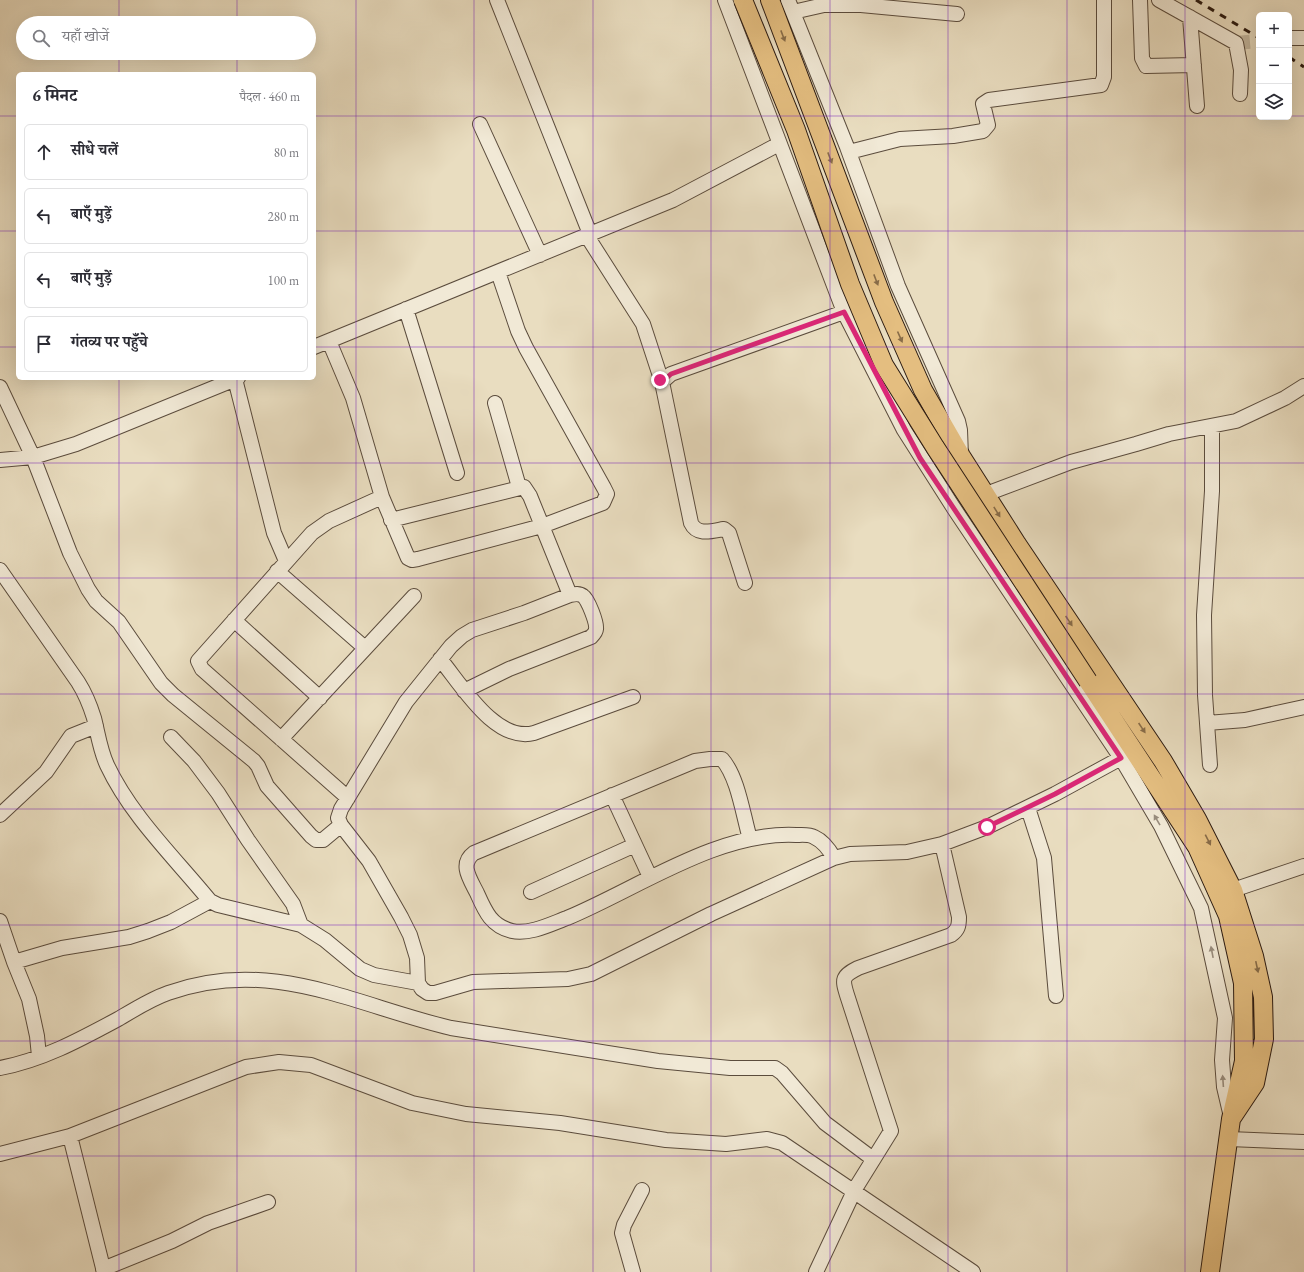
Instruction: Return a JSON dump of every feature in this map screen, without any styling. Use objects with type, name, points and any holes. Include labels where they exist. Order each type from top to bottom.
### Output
[{"type":"main road","points":[[744,0],[796,130],[850,284],[884,365],[935,447],[1197,847],[1228,916],[1243,983],[1244,1061],[1231,1119],[1210,1272]]},
{"type":"main road","points":[[770,0],[884,302],[923,390],[961,456],[1017,544],[1164,761],[1197,819],[1233,890],[1254,956],[1262,990],[1264,1039],[1255,1083],[1231,1119]]},
{"type":"street","points":[[497,0],[590,234],[587,236],[643,324],[662,382],[691,523],[694,529],[698,531],[703,532],[724,529],[729,533],[745,583]]},
{"type":"street","points":[[725,0],[844,312],[904,430],[930,472],[1121,758],[1160,826],[1201,908],[1225,1018],[1222,1060],[1224,1087],[1231,1119]]},
{"type":"street","points":[[849,152],[900,140],[953,136],[983,131],[988,125],[982,104],[985,101],[1101,85],[1104,77],[1104,0]]},
{"type":"street","points":[[1140,0],[1142,58],[1146,66],[1194,65]]},
{"type":"street","points":[[1159,0],[1236,43],[1241,70],[1240,94]]},
{"type":"street","points":[[930,472],[961,456],[960,430],[958,421],[898,286],[849,152],[791,6],[861,5],[957,14]]},
{"type":"street","points":[[1190,17],[1197,106]]},
{"type":"street","points":[[480,124],[540,254]]},
{"type":"street","points":[[316,346],[673,200],[779,144]]},
{"type":"street","points":[[329,341],[353,398],[382,497],[404,553],[412,560],[542,526],[602,502],[607,494],[523,342],[512,315],[498,272]]},
{"type":"street","points":[[406,309],[457,473]]},
{"type":"street","points":[[662,382],[671,374],[844,312]]},
{"type":"street","points":[[0,460],[33,457],[76,444],[235,380]]},
{"type":"street","points":[[237,380],[281,566],[365,648]]},
{"type":"street","points":[[986,494],[1071,462],[1169,434],[1212,427],[1236,421],[1255,414],[1304,386]]},
{"type":"street","points":[[0,387],[33,457],[70,553],[88,589],[96,601],[119,622],[161,683],[179,700],[254,761],[258,766],[267,786],[311,836],[316,840],[323,840],[341,825]]},
{"type":"street","points":[[495,403],[519,487]]},
{"type":"street","points":[[1210,765],[1207,723],[1204,615],[1212,491],[1212,427]]},
{"type":"street","points":[[391,520],[519,487],[524,487],[527,490],[570,595]]},
{"type":"street","points":[[348,798],[198,665],[200,658],[281,566],[318,528],[382,497]]},
{"type":"street","points":[[0,572],[78,682],[88,700],[107,764],[121,790],[140,818],[210,901],[218,905],[301,925],[320,936],[360,969],[374,975],[418,983]]},
{"type":"street","points":[[464,691],[509,669],[591,637],[596,631],[596,626],[587,601],[583,596],[576,594],[570,595],[524,613],[472,630],[462,636],[451,646],[406,702],[348,798],[338,818],[341,825],[369,861],[410,935],[417,958],[418,983],[422,990],[435,993],[473,982],[568,979],[591,974],[711,914],[834,858],[850,854],[908,852],[942,844],[987,827],[1028,808],[1121,758]]},
{"type":"street","points":[[281,739],[414,596]]},
{"type":"street","points":[[234,620],[320,698]]},
{"type":"street","points":[[440,659],[482,712],[519,735],[534,733],[633,697]]},
{"type":"street","points":[[1207,723],[1245,720],[1304,707]]},
{"type":"street","points":[[0,815],[46,772],[71,736],[96,726]]},
{"type":"street","points":[[171,737],[194,761],[218,793],[248,840],[288,896],[301,925]]},
{"type":"street","points":[[750,839],[733,777],[728,766],[722,759],[710,758],[695,761],[474,853],[469,857],[466,871],[489,918],[499,927],[513,932],[529,931],[549,925],[600,904],[650,877],[712,851],[750,839],[787,835],[812,836],[823,842],[834,858]]},
{"type":"street","points":[[612,795],[650,877]]},
{"type":"street","points":[[1028,808],[1044,858],[1056,996]]},
{"type":"street","points":[[816,1272],[855,1191],[871,1161],[891,1131],[847,994],[844,978],[848,973],[858,968],[951,935],[957,931],[959,917],[942,844]]},
{"type":"street","points":[[531,892],[635,845]]},
{"type":"street","points":[[1233,890],[1304,866]]},
{"type":"street","points":[[14,962],[62,948],[129,937],[171,922],[210,901]]},
{"type":"street","points":[[0,921],[28,999],[37,1036],[39,1056]]},
{"type":"street","points":[[0,1068],[26,1063],[39,1056],[64,1047],[168,993],[214,982],[246,979],[280,981],[359,1000],[420,1021],[451,1028],[658,1061],[730,1068],[775,1068],[782,1073],[825,1123],[871,1161]]},
{"type":"street","points":[[0,1154],[70,1136],[246,1066],[279,1062],[311,1065],[412,1103],[466,1114],[560,1123],[666,1140],[726,1144],[767,1139],[782,1143],[973,1272]]},
{"type":"street","points":[[70,1136],[103,1270],[172,1241],[208,1223],[268,1202]]},
{"type":"street","points":[[1229,1139],[1304,1142]]},
{"type":"street","points":[[633,1272],[622,1233],[624,1224],[642,1190]]},
{"type":"tunnel","points":[[1236,43],[1256,41]]},
{"type":"railway","points":[[1196,0],[1256,36]]},
{"type":"railway","points":[[1292,59],[1304,67]]},
{"type":"route","points":[[660,380],[662,382],[671,374],[844,312],[904,430],[920,458],[1121,758],[1055,794],[987,827]]}]
